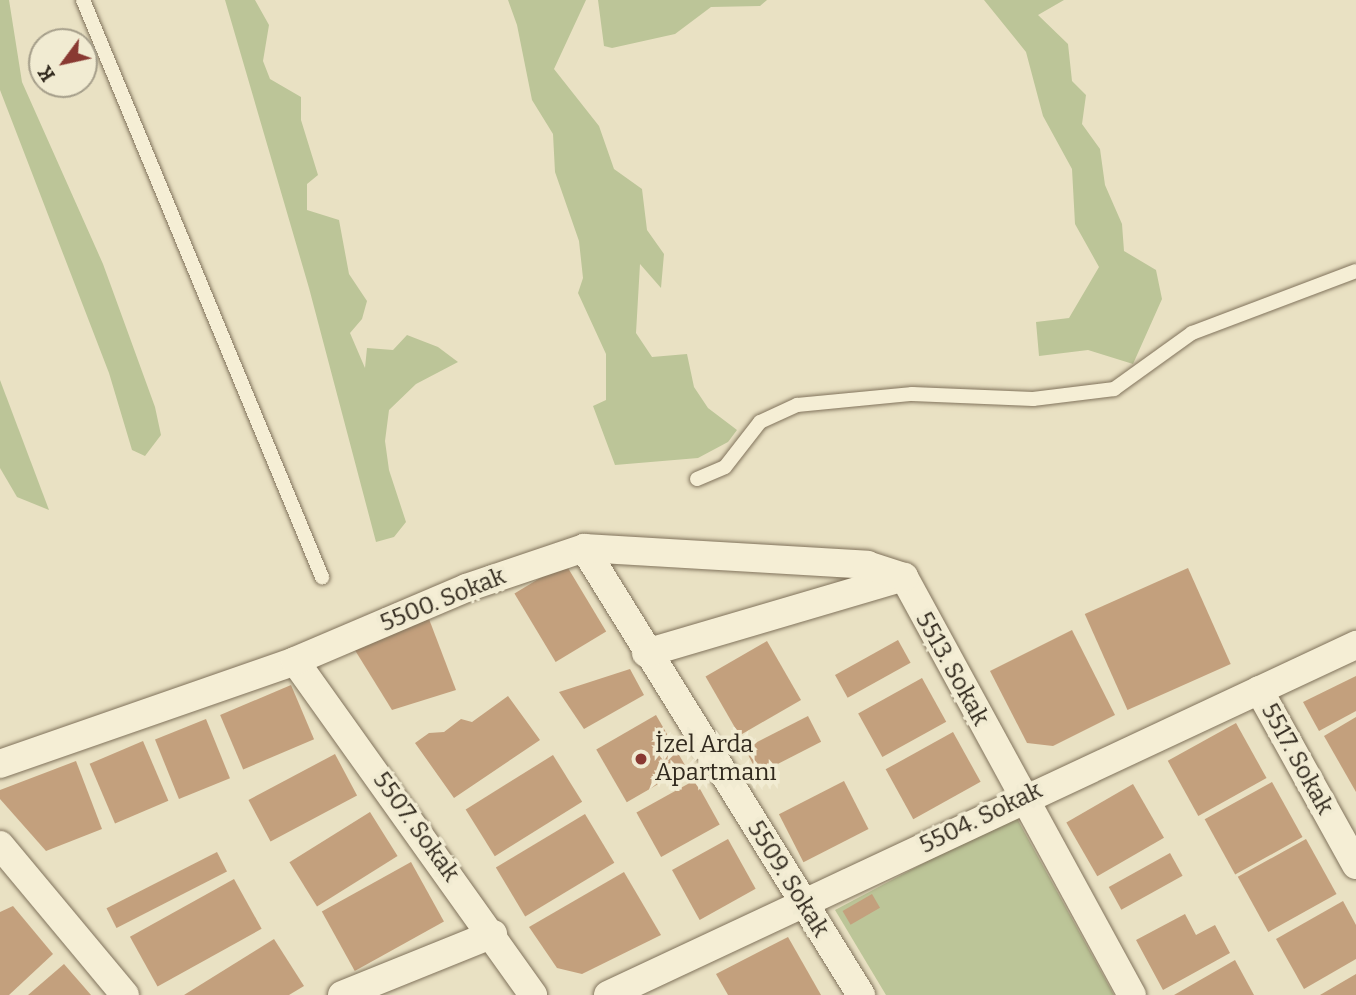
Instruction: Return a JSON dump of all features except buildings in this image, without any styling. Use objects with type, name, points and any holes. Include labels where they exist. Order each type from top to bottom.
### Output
[{"type":"street","name":"5500. Sokak","points":[[0,764],[295,661],[466,588],[584,548],[867,565],[904,577]]},
{"type":"street","name":"5509. Sokak","points":[[584,548],[646,653],[861,995]]},
{"type":"street","points":[[646,653],[811,601],[904,577]]},
{"type":"street","name":"5513. Sokak","points":[[904,577],[1132,995]]},
{"type":"street","name":"5504. Sokak","points":[[608,995],[804,904],[1022,797],[1356,645]]},
{"type":"street","name":"5507. Sokak","points":[[295,661],[493,934],[533,995]]},
{"type":"street","name":"5517. Sokak","points":[[1259,690],[1356,865]]},
{"type":"street","points":[[0,845],[125,995]]},
{"type":"street","points":[[342,995],[493,934]]},
{"type":"lane","points":[[83,0],[322,577]]},
{"type":"lane","points":[[697,479],[725,467],[760,422],[797,405],[912,394],[1033,399],[1114,389],[1192,333],[1356,271]]},
{"type":"green space","points":[[0,0],[9,0],[22,82],[103,264],[155,407],[161,435],[145,456],[132,450],[109,373],[0,90]]},
{"type":"green space","points":[[225,0],[255,0],[269,25],[263,61],[270,79],[301,97],[301,120],[318,175],[307,184],[307,210],[339,220],[349,274],[367,301],[362,319],[350,333],[365,368],[367,348],[393,350],[407,335],[438,347],[458,362],[416,384],[389,410],[385,441],[389,470],[406,522],[394,537],[376,542],[309,288]]},
{"type":"green space","points":[[508,0],[586,0],[554,69],[599,126],[614,169],[642,189],[647,230],[664,254],[661,288],[640,264],[636,333],[652,357],[687,354],[694,387],[708,408],[737,430],[728,442],[698,458],[615,465],[593,406],[606,400],[606,354],[578,293],[583,278],[579,241],[555,172],[553,134],[532,100],[517,25]]},
{"type":"green space","points":[[598,0],[767,0],[760,6],[711,7],[675,34],[612,48],[604,46]]},
{"type":"green space","points":[[984,0],[1064,0],[1038,15],[1068,44],[1072,81],[1086,95],[1082,124],[1100,149],[1105,185],[1122,224],[1124,251],[1156,270],[1162,299],[1133,364],[1088,350],[1039,356],[1036,322],[1069,318],[1099,267],[1075,224],[1072,169],[1043,116],[1026,52]]},
{"type":"green space","points":[[0,380],[49,510],[17,497],[0,468]]},
{"type":"green space","points":[[1015,815],[1114,995],[886,995],[835,910]]},
{"type":"place","name":"İzel Arda Apartmanı","points":[[641,759]]}]
